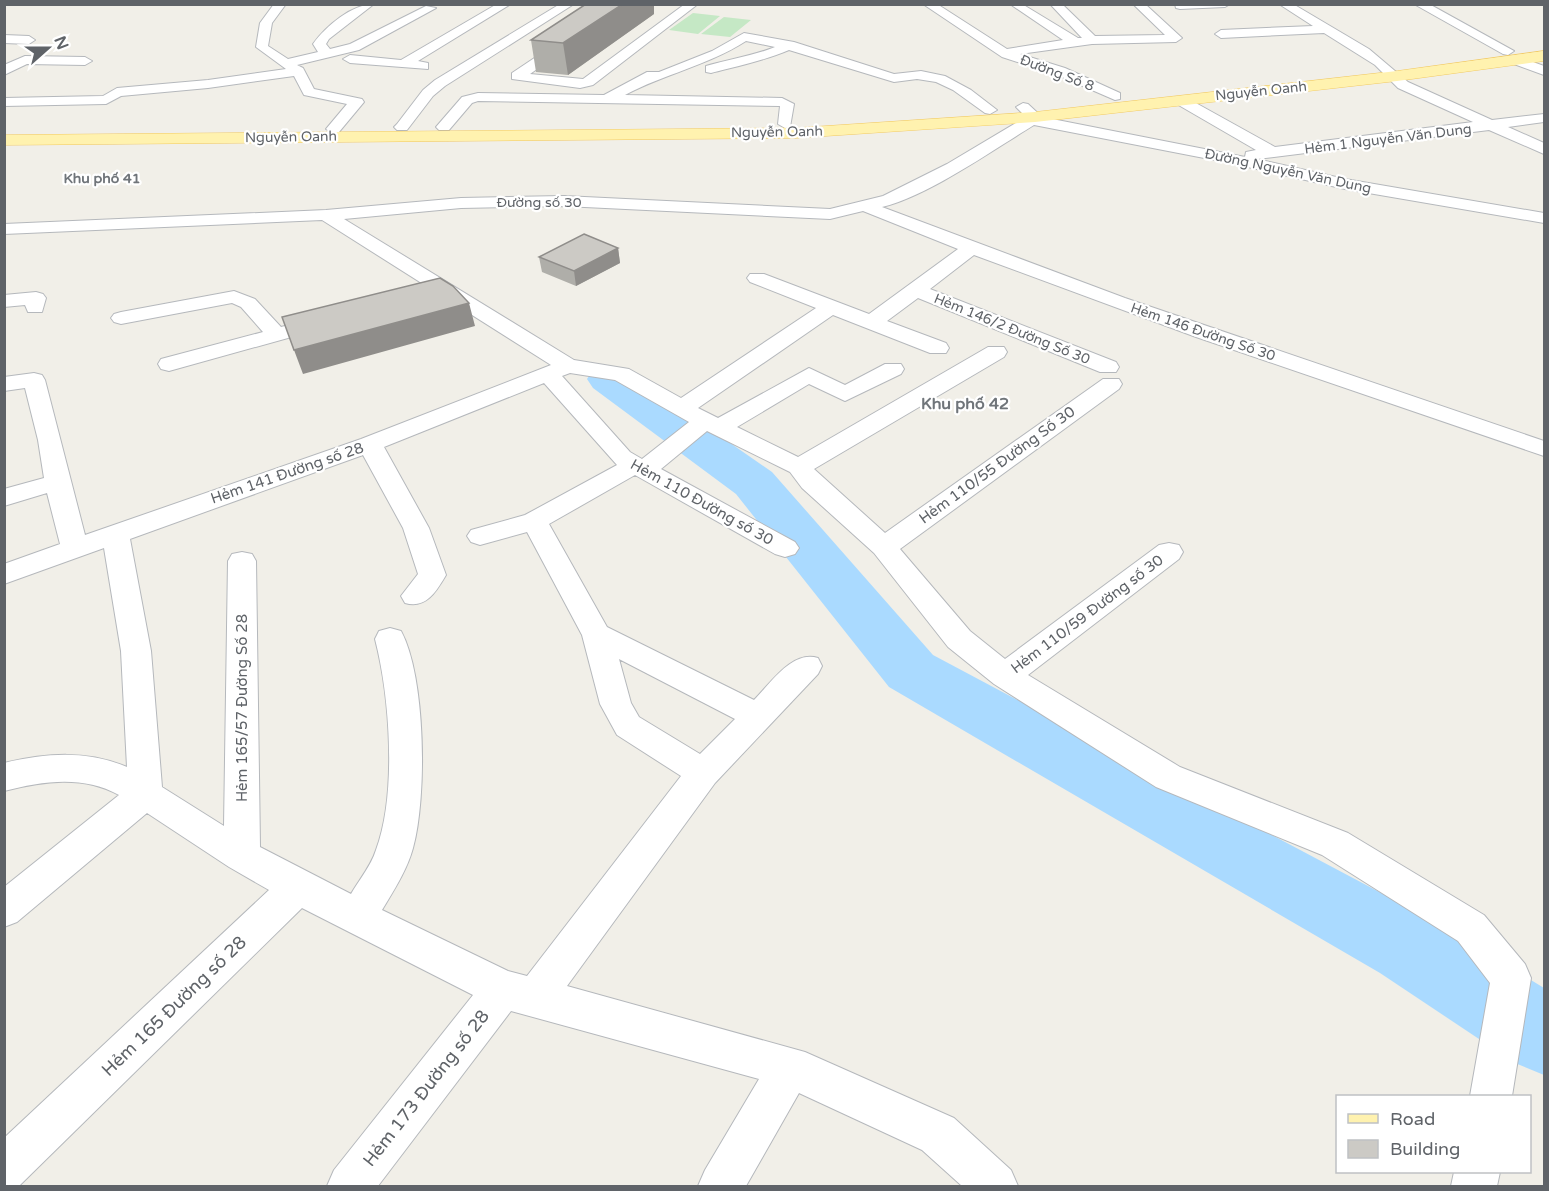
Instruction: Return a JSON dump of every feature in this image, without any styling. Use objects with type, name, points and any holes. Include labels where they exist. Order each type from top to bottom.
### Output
[{"type":"main road","name":"Nguyễn Oanh","points":[[1123,100],[1180,100],[1514,56],[1545,48]]},
{"type":"main road","name":"Nguyễn Oanh","points":[[1514,56],[1545,56]]},
{"type":"main road","name":"Nguyễn Oanh","points":[[4,140],[796,133],[1030,115],[1123,100],[1390,72]]},
{"type":"main road","name":"Nguyễn Oanh","points":[[4,132],[785,124],[900,119],[990,110],[1030,115]]},
{"type":"street","points":[[281,4],[267,20],[261,33],[262,47],[292,67],[309,92],[357,102],[334,129]]},
{"type":"street","points":[[328,55],[319,44],[325,36],[369,4]]},
{"type":"street","points":[[404,64],[506,4]]},
{"type":"street","points":[[402,127],[428,93],[461,70],[569,4]]},
{"type":"street","points":[[624,4],[517,76],[580,84],[588,82],[693,4]]},
{"type":"street","points":[[919,4],[990,48],[1002,51],[1092,40],[1176,38],[1138,4]]},
{"type":"street","points":[[928,4],[1002,51]]},
{"type":"street","points":[[1008,4],[1024,4]]},
{"type":"street","points":[[1055,4],[1092,40]]},
{"type":"street","points":[[1180,6],[1226,4]]},
{"type":"street","points":[[1284,4],[1390,72],[1403,85],[1545,140]]},
{"type":"street","points":[[1419,4],[1545,71]]},
{"type":"street","points":[[1015,5],[1075,42]]},
{"type":"street","points":[[4,102],[54,103],[106,100],[117,92],[198,86],[292,67],[375,39],[430,8]]},
{"type":"street","points":[[595,23],[614,25]]},
{"type":"street","points":[[636,28],[658,30]]},
{"type":"street","points":[[758,39],[777,29]]},
{"type":"street","points":[[1221,34],[1324,29]]},
{"type":"street","points":[[609,98],[652,75],[660,76],[717,54],[742,37],[812,50],[835,61],[859,64],[892,78],[919,75],[942,78],[990,110]]},
{"type":"street","points":[[4,39],[29,40]]},
{"type":"street","points":[[755,60],[790,45]]},
{"type":"street","name":"Đường Số 8","points":[[1002,51],[1060,71],[1123,100]]},
{"type":"street","points":[[350,58],[461,70]]},
{"type":"street","points":[[693,64],[715,70],[746,58],[776,65]]},
{"type":"street","points":[[4,71],[25,60],[85,61]]},
{"type":"street","points":[[723,67],[744,74]]},
{"type":"street","points":[[694,100],[714,87]]},
{"type":"street","points":[[444,127],[471,98],[782,102],[787,104],[785,124]]},
{"type":"street","points":[[1180,100],[1273,153]]},
{"type":"street","name":"Đường Nguyễn Văn Dung","points":[[1030,115],[1345,184],[1545,218]]},
{"type":"street","name":"Đường số 30","points":[[4,229],[326,214],[461,203],[564,201],[830,214],[889,200],[953,167],[1030,115]]},
{"type":"street","name":"Hẻm 1 Nguyễn Văn Dung","points":[[1230,158],[1545,118]]},
{"type":"street","points":[[1502,125],[1545,149]]},
{"type":"street","name":"Hẻm 146 Đường Số 30","points":[[865,206],[971,249],[1164,319],[1545,449]]},
{"type":"street","points":[[326,214],[448,288],[558,370],[621,374],[695,426],[799,467],[812,482],[884,547],[959,639],[1005,676],[1168,777],[1335,844],[1471,928],[1511,978],[1493,1084]]},
{"type":"street","points":[[872,322],[971,249]]},
{"type":"street","points":[[757,278],[938,348]]},
{"type":"street","points":[[414,298],[448,288]]},
{"type":"street","name":"Hẻm 146/2 Đường Số 30","points":[[916,290],[1109,376]]},
{"type":"street","points":[[121,318],[234,297],[248,303],[277,335]]},
{"type":"street","points":[[4,301],[36,298],[35,308]]},
{"type":"street","points":[[480,536],[534,521],[640,467],[695,426],[831,307]]},
{"type":"street","points":[[169,364],[345,316]]},
{"type":"street","points":[[1146,336],[1164,319]]},
{"type":"street","points":[[799,467],[996,352]]},
{"type":"street","points":[[695,426],[809,375],[845,394],[893,369]]},
{"type":"street","name":"Hẻm 141 Đường số 28","points":[[4,574],[370,444],[558,370]]},
{"type":"street","name":"Hẻm 110 Đường số 30","points":[[558,370],[621,457],[785,548]]},
{"type":"street","name":"Hẻm 110/55 Đường Số 30","points":[[884,547],[1109,376]]},
{"type":"street","points":[[4,384],[34,380],[50,440],[57,482],[75,548]]},
{"type":"street","points":[[370,444],[395,494],[416,528],[432,575],[415,597]]},
{"type":"street","points":[[4,498],[57,482]]},
{"type":"street","points":[[534,521],[597,635],[616,704],[628,726],[703,773]]},
{"type":"street","points":[[115,533],[136,651],[146,794]]},
{"type":"street","name":"Hẻm 110/59 Đường số 30","points":[[1005,676],[1169,552]]},
{"type":"street","name":"Hẻm 165/57 Đường Số 28","points":[[242,561],[242,856]]},
{"type":"street","points":[[597,635],[758,716]]},
{"type":"street","points":[[358,917],[396,846],[403,796],[402,699],[397,661],[390,639]]},
{"type":"street","name":"Hẻm 173 Đường số 28","points":[[350,1186],[519,993],[703,773],[807,666]]},
{"type":"street","points":[[4,777],[32,770],[68,768],[106,773],[146,794],[242,856],[298,888],[519,993],[790,1067],[938,1134],[995,1186]]},
{"type":"street","points":[[4,910],[146,794]]},
{"type":"street","name":"Hẻm 165 Đường số 28","points":[[4,1169],[298,888]]},
{"type":"street","points":[[721,1186],[790,1067]]},
{"type":"green space","points":[[693,13],[720,16],[698,34],[669,30]]},
{"type":"green space","points":[[724,17],[751,20],[730,37],[701,34]]},
{"type":"building","points":[[586,4],[623,4],[563,43],[531,40]]},
{"type":"building","points":[[584,234],[618,248],[574,271],[539,257]]},
{"type":"building","points":[[440,278],[453,286],[469,303],[294,350],[282,317]]},
{"type":"waterway","points":[[609,379],[754,483],[911,671],[1407,947],[1544,1034]]},
{"type":"district","name":"Khu phố 41","points":[[102,178]]},
{"type":"district","name":"Khu phố 42","points":[[965,404]]}]
